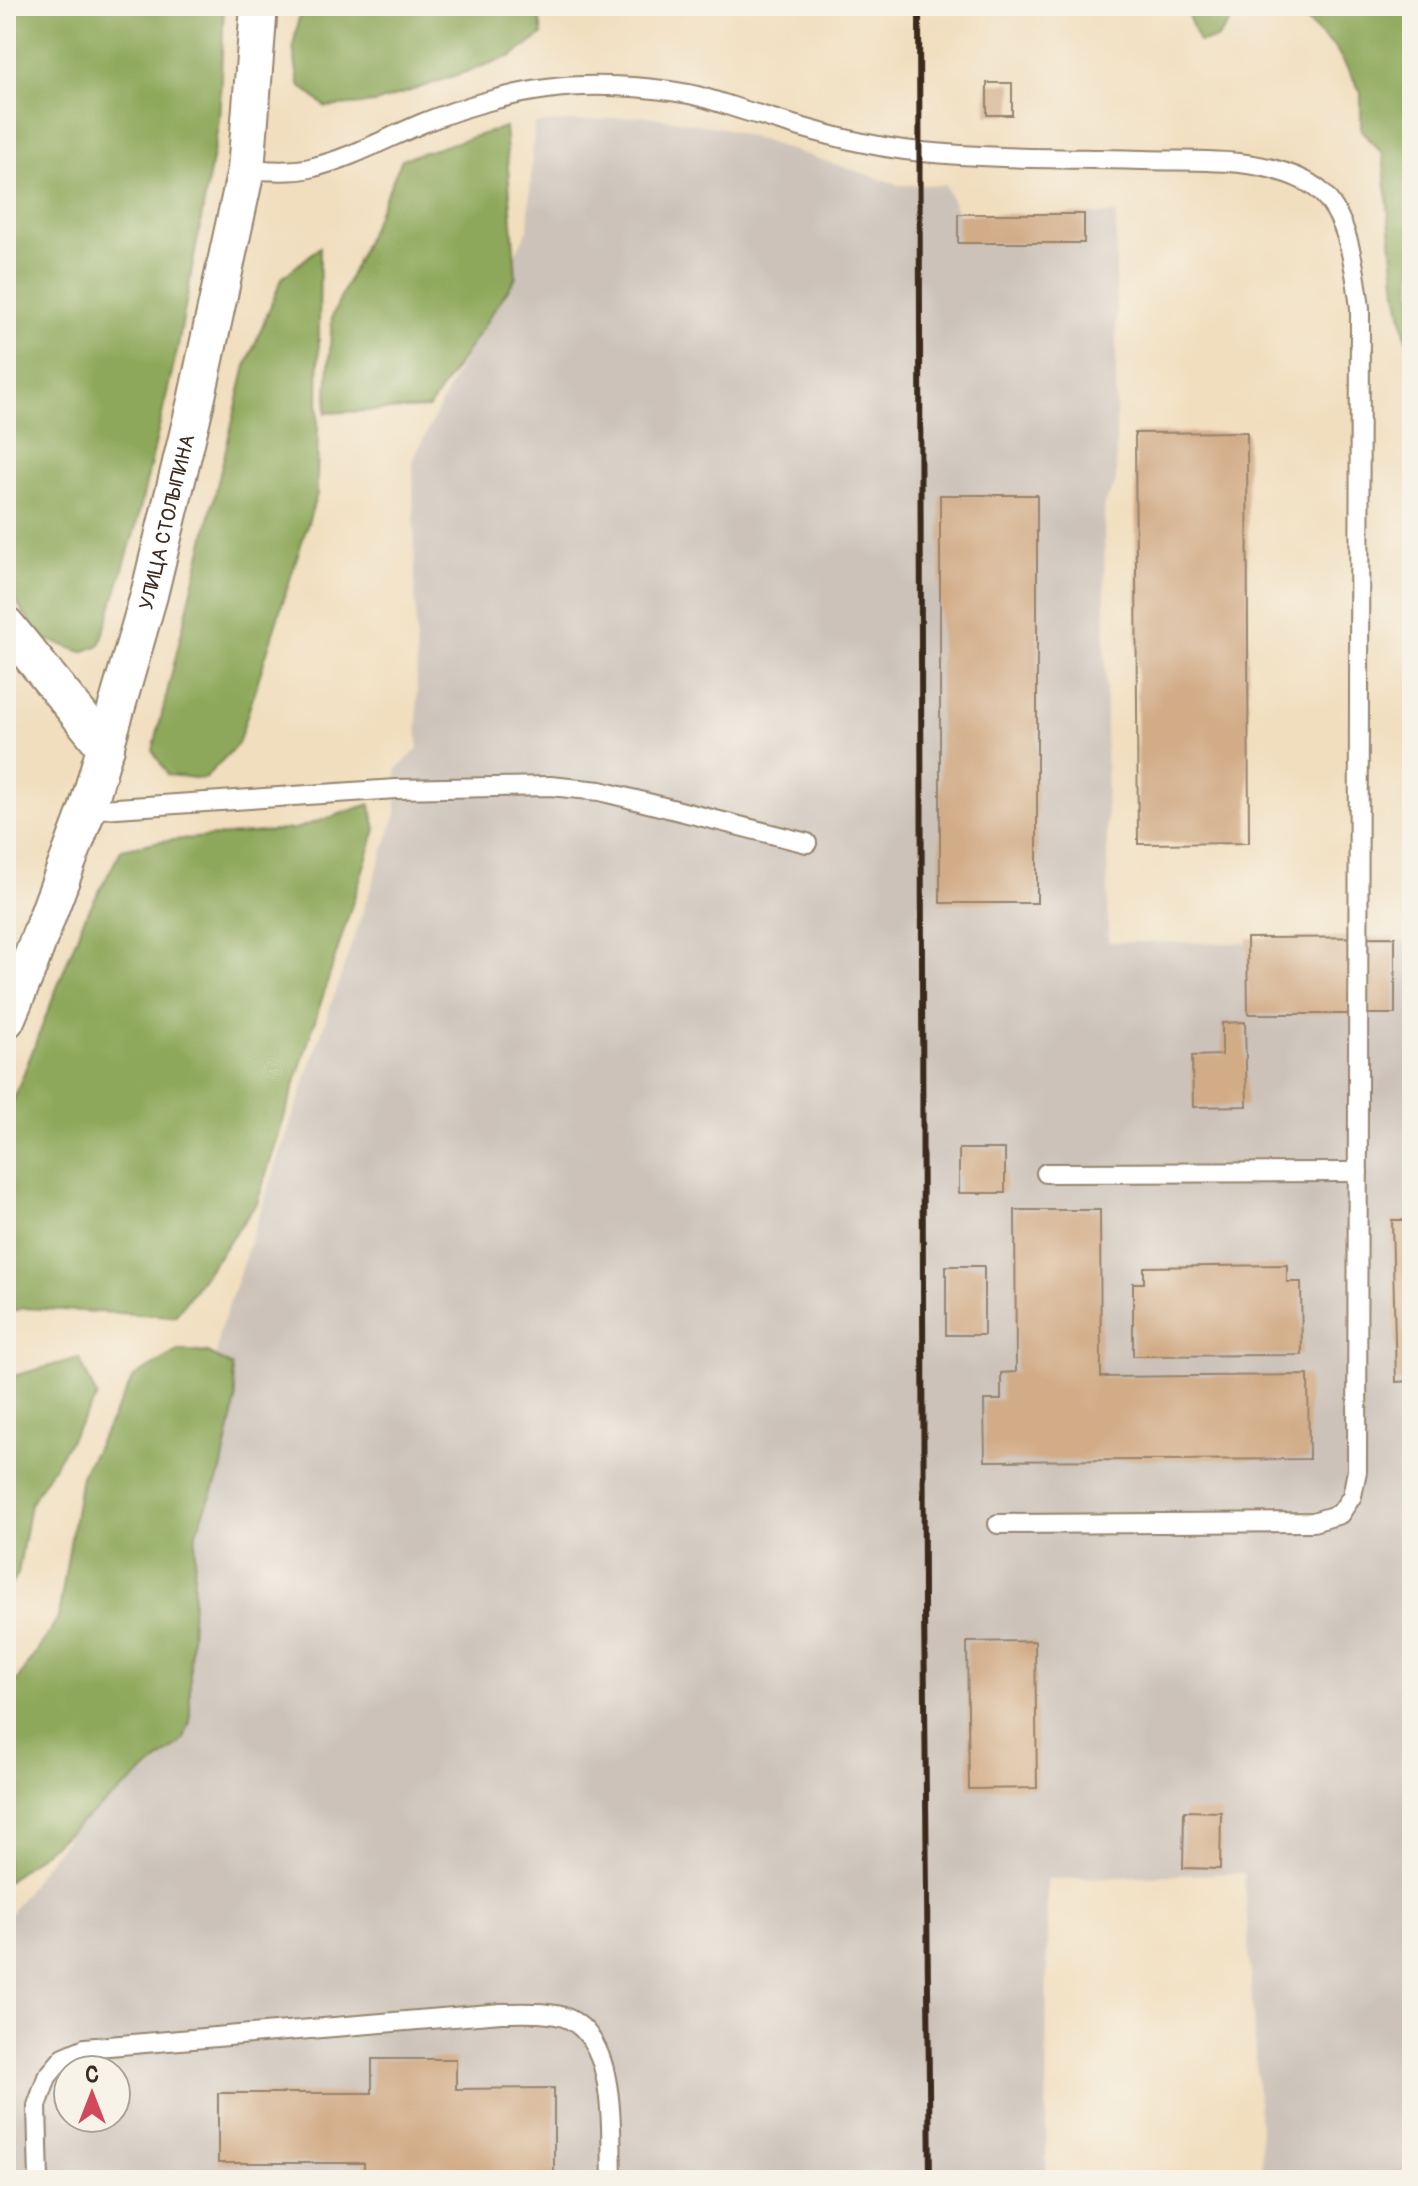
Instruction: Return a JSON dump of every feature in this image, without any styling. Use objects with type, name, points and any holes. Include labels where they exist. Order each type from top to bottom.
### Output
[{"type":"street","name":"УЛИЦА СТОЛЫПИНА","points":[[6,1020],[87,810],[149,595],[196,401],[246,170],[259,6]]},
{"type":"street","points":[[6,625],[106,748]]},
{"type":"lane","points":[[246,170],[312,168],[427,121],[494,100],[548,89],[625,86],[689,94],[790,125],[882,147],[978,156],[1231,163],[1273,167],[1311,183],[1333,206],[1355,266],[1360,308],[1357,1471],[1352,1496],[1340,1514],[1313,1522],[998,1524]]},
{"type":"lane","points":[[87,810],[396,789],[550,786],[600,791],[807,843]]},
{"type":"lane","points":[[1046,1173],[1358,1172]]},
{"type":"lane","points":[[39,2180],[37,2106],[47,2077],[64,2057],[85,2048],[501,2013],[535,2013],[568,2018],[586,2031],[600,2052],[607,2079],[612,2180]]},
{"type":"shaded area","points":[[646,116],[723,128],[899,185],[945,185],[958,214],[1116,214],[1116,483],[1104,504],[1108,942],[1247,943],[1395,937],[1395,942],[1412,942],[1412,2180],[1263,2180],[1244,1873],[1047,1879],[1046,2180],[6,2180],[6,1920],[41,1870],[175,1702],[219,1333],[396,814],[396,770],[418,749],[413,460],[528,229],[534,124]]},
{"type":"green space","points":[[6,6],[224,6],[219,121],[178,346],[136,526],[100,645],[82,652],[45,639],[6,586]]},
{"type":"green space","points":[[301,6],[538,6],[542,35],[512,56],[375,103],[326,107],[299,85],[293,47]]},
{"type":"green space","points":[[1191,6],[1412,6],[1412,344],[1406,339],[1395,281],[1383,154],[1361,130],[1361,92],[1336,49],[1306,20],[1241,7],[1217,39],[1199,42],[1189,18]]},
{"type":"green space","points":[[505,127],[516,277],[429,408],[326,413],[332,317],[402,159]]},
{"type":"green space","points":[[320,247],[317,494],[238,744],[204,779],[168,775],[153,751],[246,366],[282,278]]},
{"type":"green space","points":[[370,804],[376,829],[257,1203],[175,1316],[23,1308],[6,1314],[6,1119],[83,921],[122,849],[161,841],[295,829]]},
{"type":"green space","points":[[179,1350],[208,1353],[232,1366],[236,1400],[221,1471],[196,1532],[190,1722],[183,1741],[6,1882],[6,1697],[58,1618],[81,1476],[134,1377]]},
{"type":"green space","points":[[79,1358],[97,1397],[30,1504],[18,1574],[6,1592],[6,1378]]},
{"type":"building","points":[[987,83],[1012,83],[1012,115],[987,115]]},
{"type":"building","points":[[958,214],[1084,214],[1084,243],[958,243]]},
{"type":"building","points":[[1247,432],[1249,843],[1138,844],[1135,433]]},
{"type":"building","points":[[940,495],[1037,495],[1037,903],[940,903]]},
{"type":"building","points":[[1395,937],[1395,1014],[1248,1014],[1247,938]]},
{"type":"building","points":[[1245,1022],[1247,1106],[1193,1107],[1192,1056],[1222,1055],[1222,1023]]},
{"type":"building","points":[[959,1149],[1005,1149],[1005,1193],[959,1193]]},
{"type":"building","points":[[1015,1210],[1100,1210],[1101,1377],[1308,1375],[1309,1459],[985,1461],[984,1400],[1001,1400],[1001,1373],[1016,1372]]},
{"type":"building","points":[[1392,1220],[1412,1220],[1412,1381],[1396,1382]]},
{"type":"building","points":[[1287,1265],[1287,1282],[1301,1282],[1302,1355],[1133,1356],[1133,1283],[1144,1283],[1144,1267]]},
{"type":"building","points":[[946,1266],[984,1266],[984,1335],[946,1335]]},
{"type":"building","points":[[1035,1641],[1037,1788],[969,1789],[967,1642]]},
{"type":"building","points":[[1184,1811],[1221,1812],[1220,1869],[1183,1868]]},
{"type":"building","points":[[372,2059],[456,2059],[456,2089],[554,2088],[554,2180],[364,2180],[364,2163],[218,2163],[218,2093],[372,2093]]},
{"type":"railway","points":[[919,6],[924,1607],[930,2180]]}]
